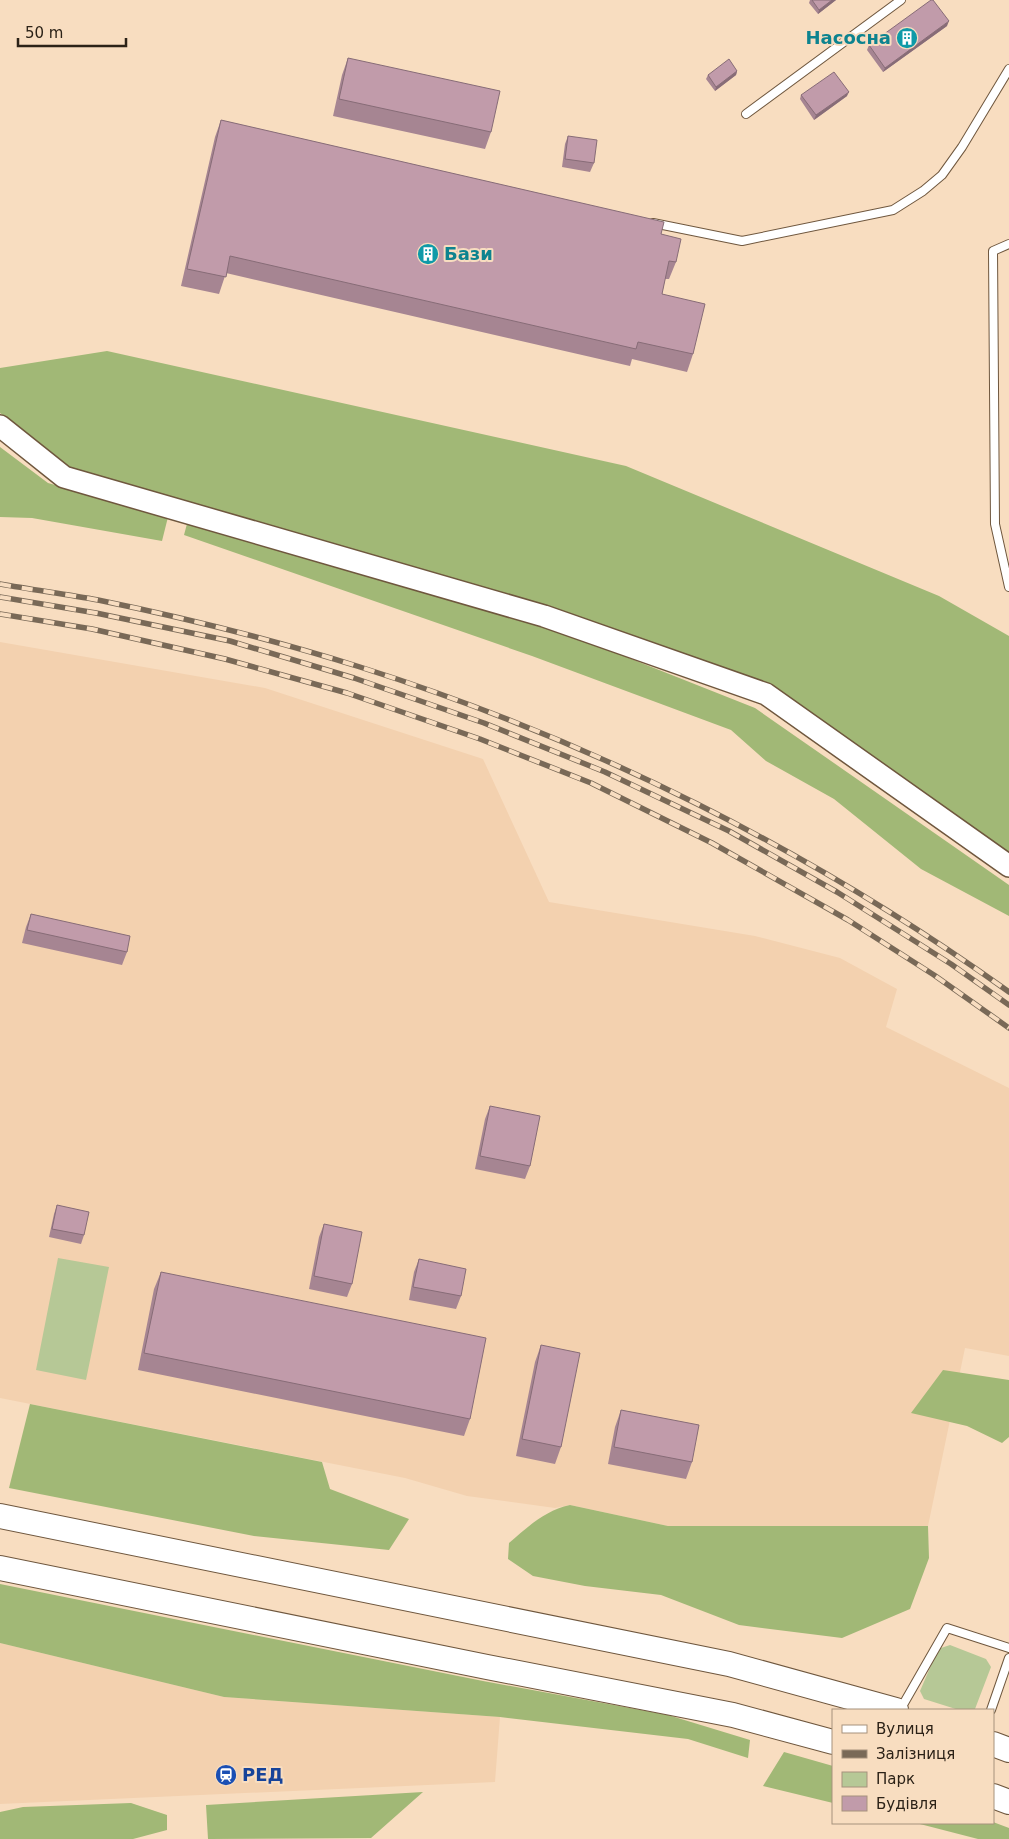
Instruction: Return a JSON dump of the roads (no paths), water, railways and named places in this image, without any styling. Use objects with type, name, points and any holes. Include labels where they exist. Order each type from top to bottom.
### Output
[{"type":"main road","points":[[0,1516],[729,1664],[892,1709]]},
{"type":"main road","points":[[0,1568],[733,1715],[832,1742]]},
{"type":"main road","points":[[994,1744],[1009,1750]]},
{"type":"main road","points":[[994,1796],[1009,1802]]},
{"type":"street","points":[[0,426],[64,477],[544,616],[766,694],[1009,866]]},
{"type":"lane","points":[[746,114],[901,0]]},
{"type":"lane","points":[[641,220],[742,241],[893,210],[923,191],[942,175],[1009,69]]},
{"type":"lane","points":[[1009,244],[993,251],[993,261],[995,524],[1009,587]]},
{"type":"lane","points":[[901,1709],[947,1628],[1009,1648]]},
{"type":"lane","points":[[991,1709],[1009,1658]]},
{"type":"railway","points":[[0,584],[98,600],[164,614],[263,639],[360,667],[446,696],[531,729],[615,765],[697,804],[778,846],[857,892],[1009,992]]},
{"type":"railway","points":[[0,597],[96,613],[230,641],[354,678],[484,723],[605,772],[729,831],[837,892],[951,964],[1009,1005]]},
{"type":"railway","points":[[0,614],[92,629],[225,659],[347,693],[480,739],[591,783],[712,843],[848,920],[934,975],[1009,1028]]},
{"type":"place","name":"Насосна","points":[[907,38]]},
{"type":"place","name":"Бази","points":[[428,254]]},
{"type":"place","name":"РЕД","points":[[226,1775]]}]
